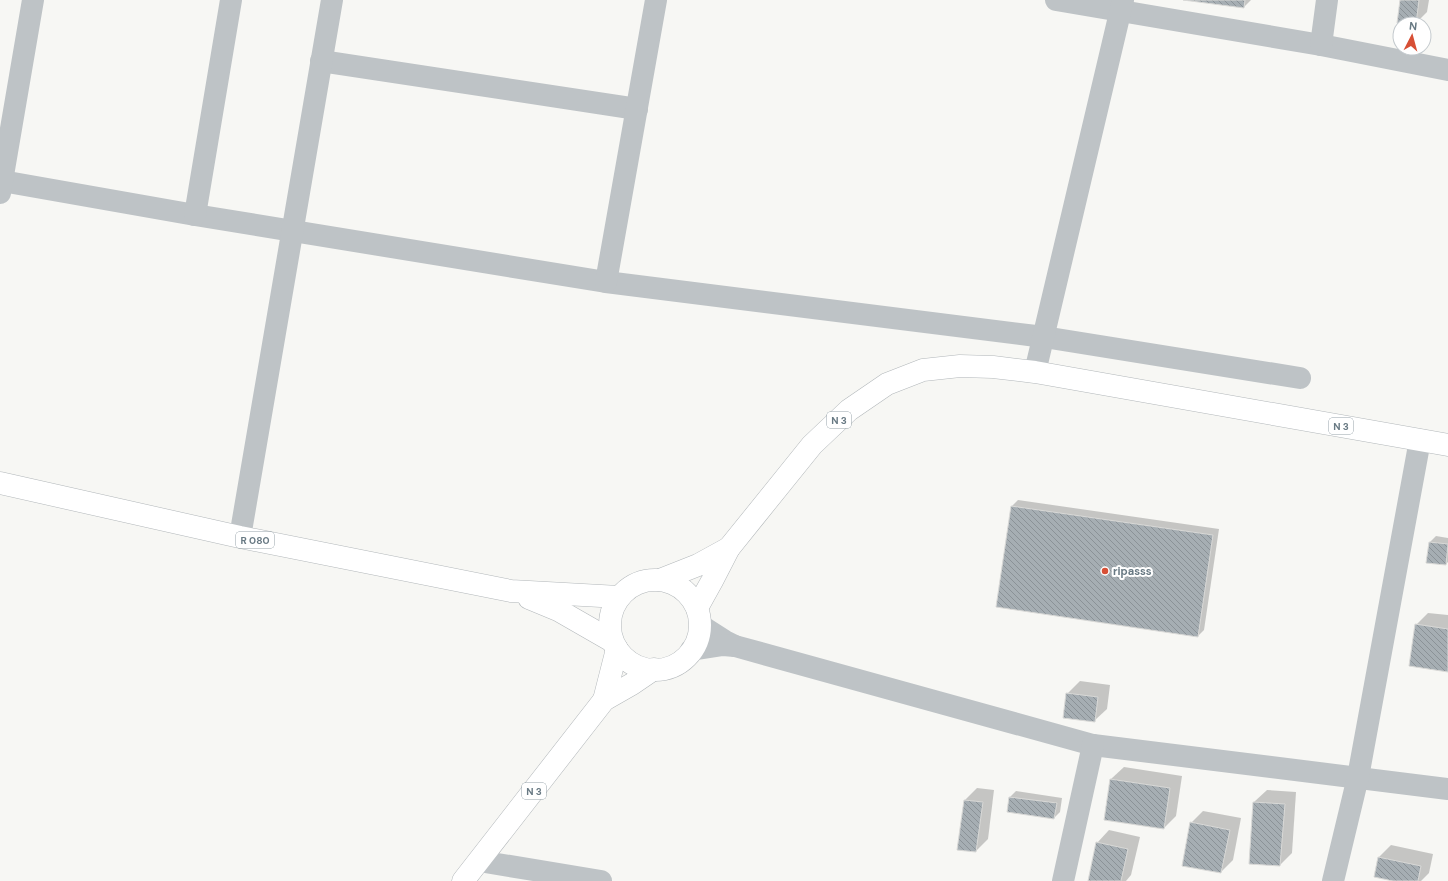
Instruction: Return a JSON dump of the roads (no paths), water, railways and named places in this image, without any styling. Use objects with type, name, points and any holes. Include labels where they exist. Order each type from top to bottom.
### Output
[{"type":"main road","name":"N 3","points":[[698,616],[712,581],[729,548],[812,445],[849,410],[887,384],[923,370],[960,366],[993,367],[1035,372],[1448,445]]},
{"type":"main road","name":"R 080","points":[[0,483],[240,537],[511,591]]},
{"type":"main road","name":"N 3","points":[[660,580],[698,565],[729,548]]},
{"type":"main road","points":[[511,591],[558,610],[615,645],[628,661],[640,667],[654,669],[666,668],[678,663],[688,655],[695,644],[698,616],[690,598],[682,589],[671,583],[660,580],[648,580],[636,584],[619,597],[610,614],[610,628],[615,645]]},
{"type":"main road","points":[[511,591],[619,597]]},
{"type":"main road","name":"N 3","points":[[604,700],[615,645]]},
{"type":"main road","name":"N 3","points":[[463,881],[604,700],[654,669]]},
{"type":"street","points":[[33,0],[1,187],[195,215],[606,282],[1044,337],[1300,378]]},
{"type":"street","points":[[195,215],[231,0]]},
{"type":"street","points":[[240,537],[332,0]]},
{"type":"street","points":[[606,282],[656,0]]},
{"type":"street","points":[[1056,0],[1122,6],[1448,70]]},
{"type":"street","points":[[1321,45],[1327,0]]},
{"type":"street","points":[[1035,372],[1122,6]]},
{"type":"street","points":[[322,61],[637,109]]},
{"type":"street","points":[[1333,881],[1358,777],[1420,440]]},
{"type":"street","points":[[698,616],[725,641],[735,646]]},
{"type":"street","points":[[691,650],[723,645],[735,646],[1093,745],[1448,788]]},
{"type":"street","points":[[1063,881],[1093,745]]},
{"type":"street","points":[[479,861],[601,881]]},
{"type":"place","name":"ripasss","points":[[1105,571]]}]
